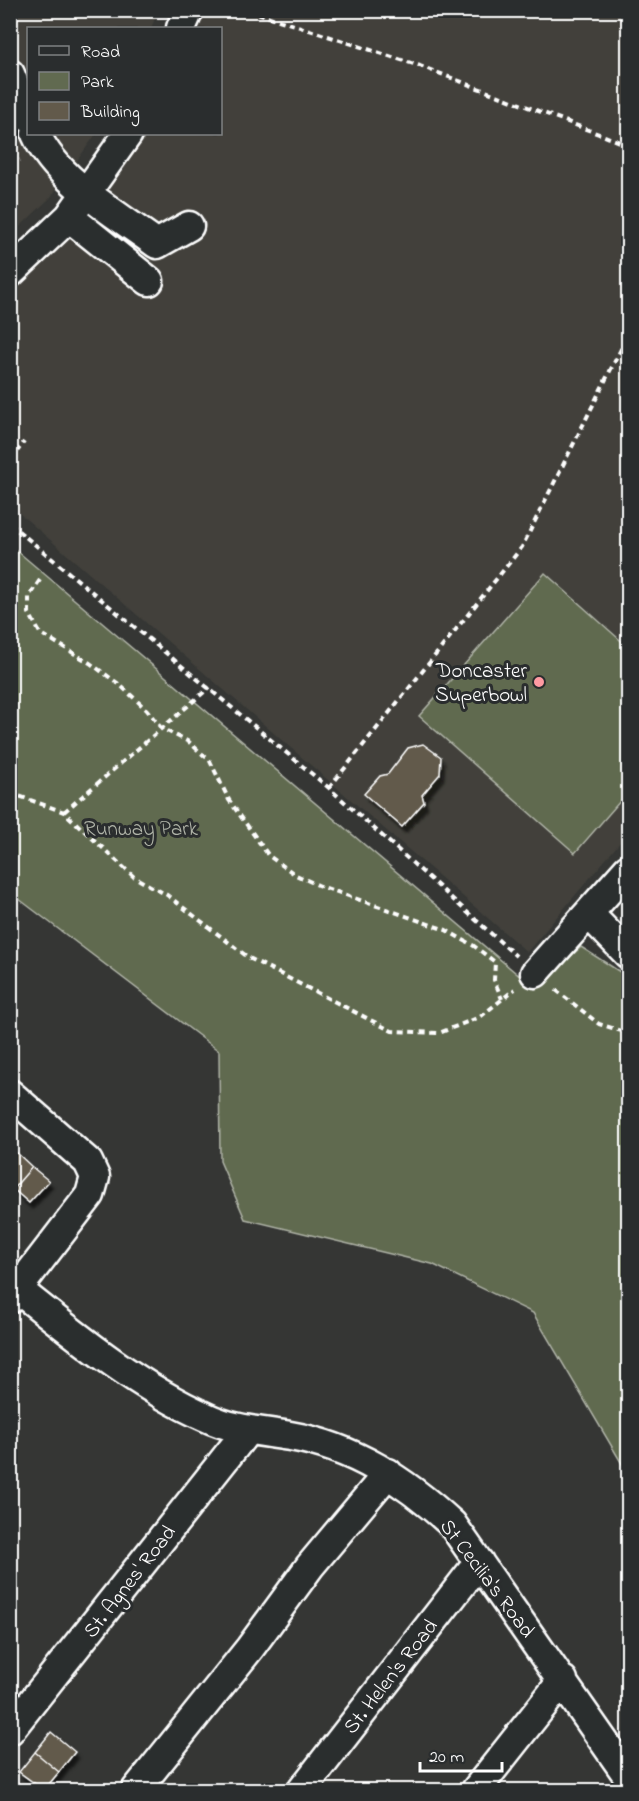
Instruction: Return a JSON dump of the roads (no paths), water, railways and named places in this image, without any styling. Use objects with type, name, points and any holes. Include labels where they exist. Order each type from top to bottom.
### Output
[{"type":"street","points":[[181,27],[189,10]]},
{"type":"street","points":[[10,74],[27,115]]},
{"type":"street","points":[[36,135],[43,151],[88,194],[157,244],[189,226]]},
{"type":"street","points":[[10,273],[69,217],[88,194],[127,135]]},
{"type":"street","points":[[69,217],[149,280]]},
{"type":"street","points":[[535,973],[628,869]]},
{"type":"street","points":[[590,914],[628,954]]},
{"type":"street","points":[[10,1094],[88,1162],[95,1177],[90,1195],[13,1290]]},
{"type":"street","name":"St Cecilia's Road","points":[[13,1290],[170,1401],[208,1419],[247,1431],[290,1436],[333,1447],[388,1473],[421,1496],[452,1524],[628,1776]]},
{"type":"street","name":"St. Agnes' Road","points":[[10,1730],[247,1431]]},
{"type":"street","points":[[136,1791],[250,1648],[310,1566],[388,1473]]},
{"type":"street","name":"St. Helen's Road","points":[[302,1791],[478,1562]]},
{"type":"street","points":[[476,1791],[563,1680]]},
{"type":"place","name":"Doncaster Superbowl","points":[[539,682]]},
{"type":"park label","name":"Runway Park","points":[[141,828]]}]
